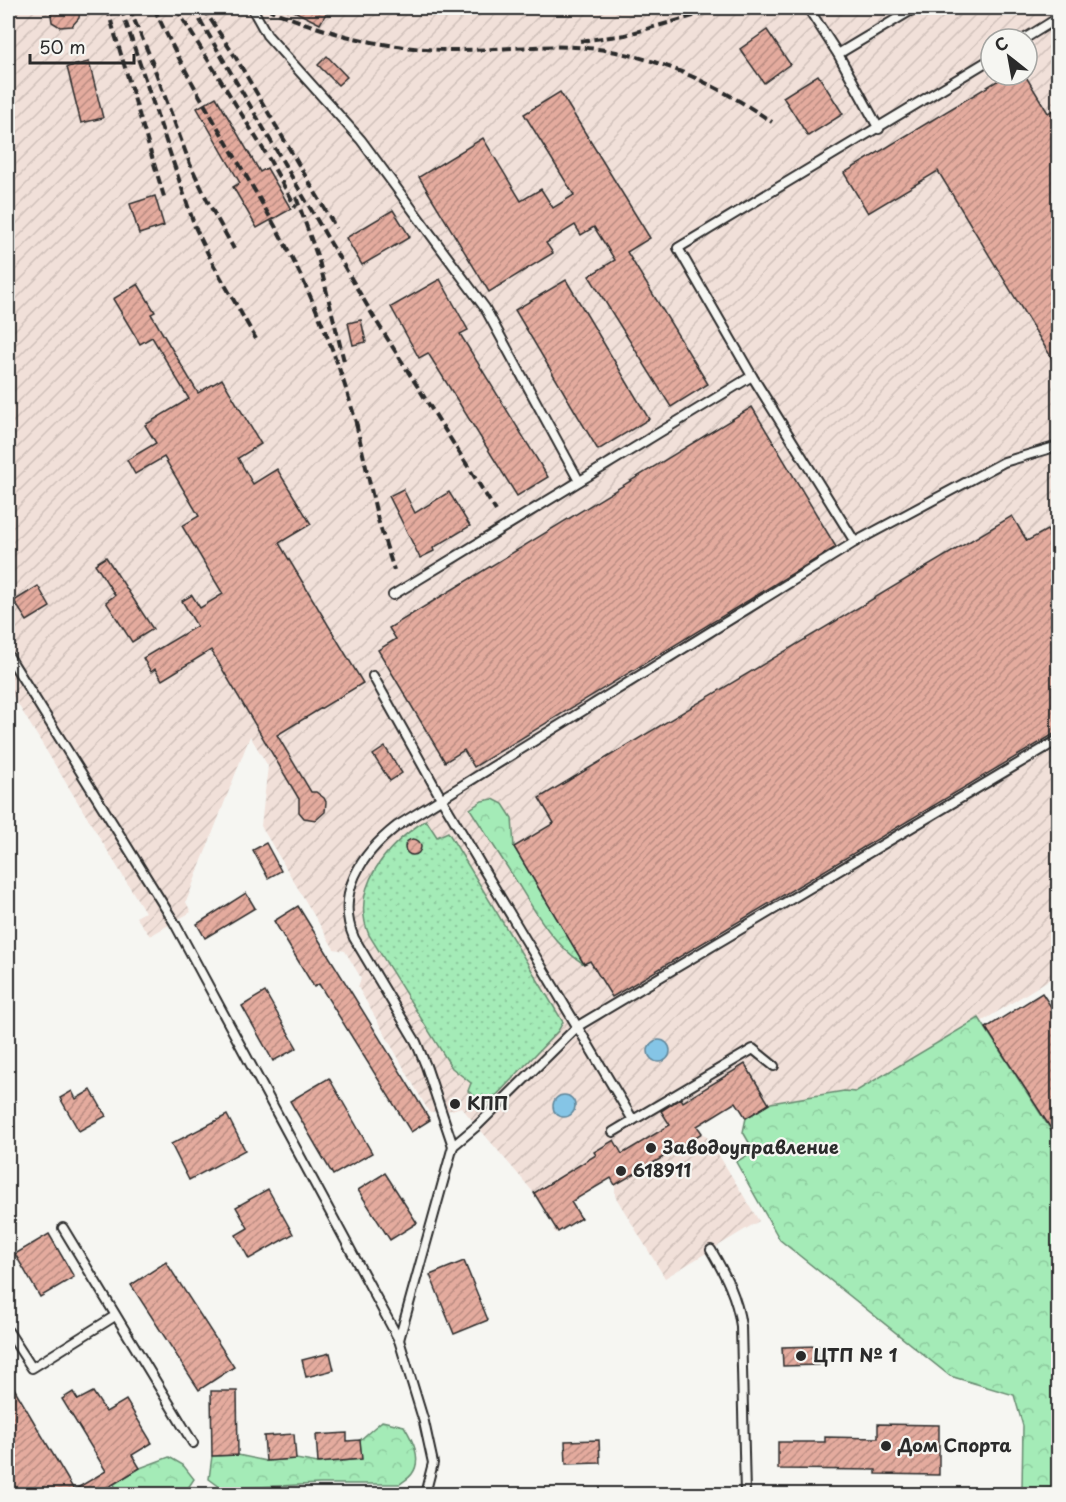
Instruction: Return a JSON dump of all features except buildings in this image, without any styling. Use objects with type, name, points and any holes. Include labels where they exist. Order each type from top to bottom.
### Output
[{"type":"lane","points":[[252,8],[267,35],[361,140],[485,308],[579,481]]},
{"type":"lane","points":[[808,8],[838,54],[879,129]]},
{"type":"lane","points":[[838,54],[915,8]]},
{"type":"lane","points":[[1039,30],[1059,18]]},
{"type":"lane","points":[[855,542],[752,376],[678,248],[879,129],[979,66]]},
{"type":"lane","points":[[393,595],[752,376]]},
{"type":"lane","points":[[399,1340],[453,1146],[416,1042],[349,927],[348,894],[357,872],[373,847],[397,826],[441,798],[855,542],[1004,462],[1059,446]]},
{"type":"lane","points":[[8,655],[174,922],[399,1340],[424,1422],[433,1463],[425,1494]]},
{"type":"lane","points":[[373,676],[441,798],[633,1120]]},
{"type":"lane","points":[[453,1146],[478,1125],[578,1026],[1059,740]]},
{"type":"lane","points":[[613,1132],[753,1049],[774,1066]]},
{"type":"lane","points":[[63,1228],[193,1443]]},
{"type":"lane","points":[[711,1250],[732,1288],[739,1309],[745,1494]]},
{"type":"lane","points":[[8,1331],[32,1368],[115,1316]]},
{"type":"shaded area","points":[[8,8],[1058,8],[1058,974],[981,1022],[978,1018],[855,1092],[844,1091],[771,1103],[746,1118],[736,1102],[698,1125],[759,1221],[665,1278],[615,1196],[615,1185],[610,1178],[571,1202],[581,1218],[556,1233],[553,1229],[555,1227],[534,1193],[461,1107],[429,1112],[358,987],[361,978],[345,951],[334,949],[261,826],[268,766],[250,736],[186,902],[191,912],[150,936],[136,917],[145,912],[8,688]]},
{"type":"green space","points":[[493,799],[503,804],[512,818],[514,847],[584,964],[563,947],[545,926],[470,809],[482,801]]},
{"type":"green space","points":[[426,820],[437,837],[448,832],[563,1022],[558,1031],[489,1103],[485,1104],[468,1091],[471,1083],[452,1068],[369,935],[364,917],[364,900],[368,884],[376,868],[398,841]]},
{"type":"green space","points":[[979,1018],[1058,1141],[1058,1488],[1022,1490],[1023,1426],[1014,1395],[950,1376],[780,1240],[736,1162],[754,1151],[743,1132],[746,1118],[771,1103],[844,1091],[855,1092]]},
{"type":"green space","points":[[382,1421],[404,1426],[415,1449],[417,1462],[415,1468],[411,1475],[400,1484],[320,1484],[239,1488],[220,1487],[209,1479],[212,1456],[238,1455],[266,1461],[296,1459],[318,1463],[361,1459],[360,1440]]},
{"type":"green space","points":[[169,1457],[183,1465],[194,1479],[186,1491],[179,1494],[118,1494],[114,1484],[140,1468]]},
{"type":"water","points":[[659,1040],[667,1043],[670,1051],[667,1059],[659,1062],[651,1059],[648,1051],[651,1043]]},
{"type":"water","points":[[564,1095],[572,1098],[575,1106],[572,1114],[564,1117],[556,1114],[553,1106],[556,1098]]},
{"type":"railway","points":[[107,8],[165,200]]},
{"type":"railway","points":[[121,8],[195,227],[213,264],[256,339]]},
{"type":"railway","points":[[129,8],[149,54],[190,164],[234,249]]},
{"type":"railway","points":[[154,8],[183,66],[280,235],[304,282],[325,330],[358,430]]},
{"type":"railway","points":[[176,8],[268,157],[296,208]]},
{"type":"railway","points":[[193,8],[375,319],[496,511]]},
{"type":"railway","points":[[203,8],[236,58],[336,228]]},
{"type":"railway","points":[[266,8],[289,18],[361,40],[410,48],[460,50],[580,47],[620,53],[689,75],[732,97],[772,122]]},
{"type":"railway","points":[[580,41],[625,35],[722,8]]},
{"type":"railway","points":[[296,197],[319,261],[344,361]]},
{"type":"railway","points":[[356,423],[378,520],[394,570]]},
{"type":"place","name":"КПП","points":[[455,1104]]},
{"type":"place","name":"Заводоуправление","points":[[651,1148]]},
{"type":"place","name":"618911","points":[[621,1171]]},
{"type":"place","name":"ЦТП № 1","points":[[801,1356]]},
{"type":"place","name":"Дом Спорта","points":[[886,1446]]}]
